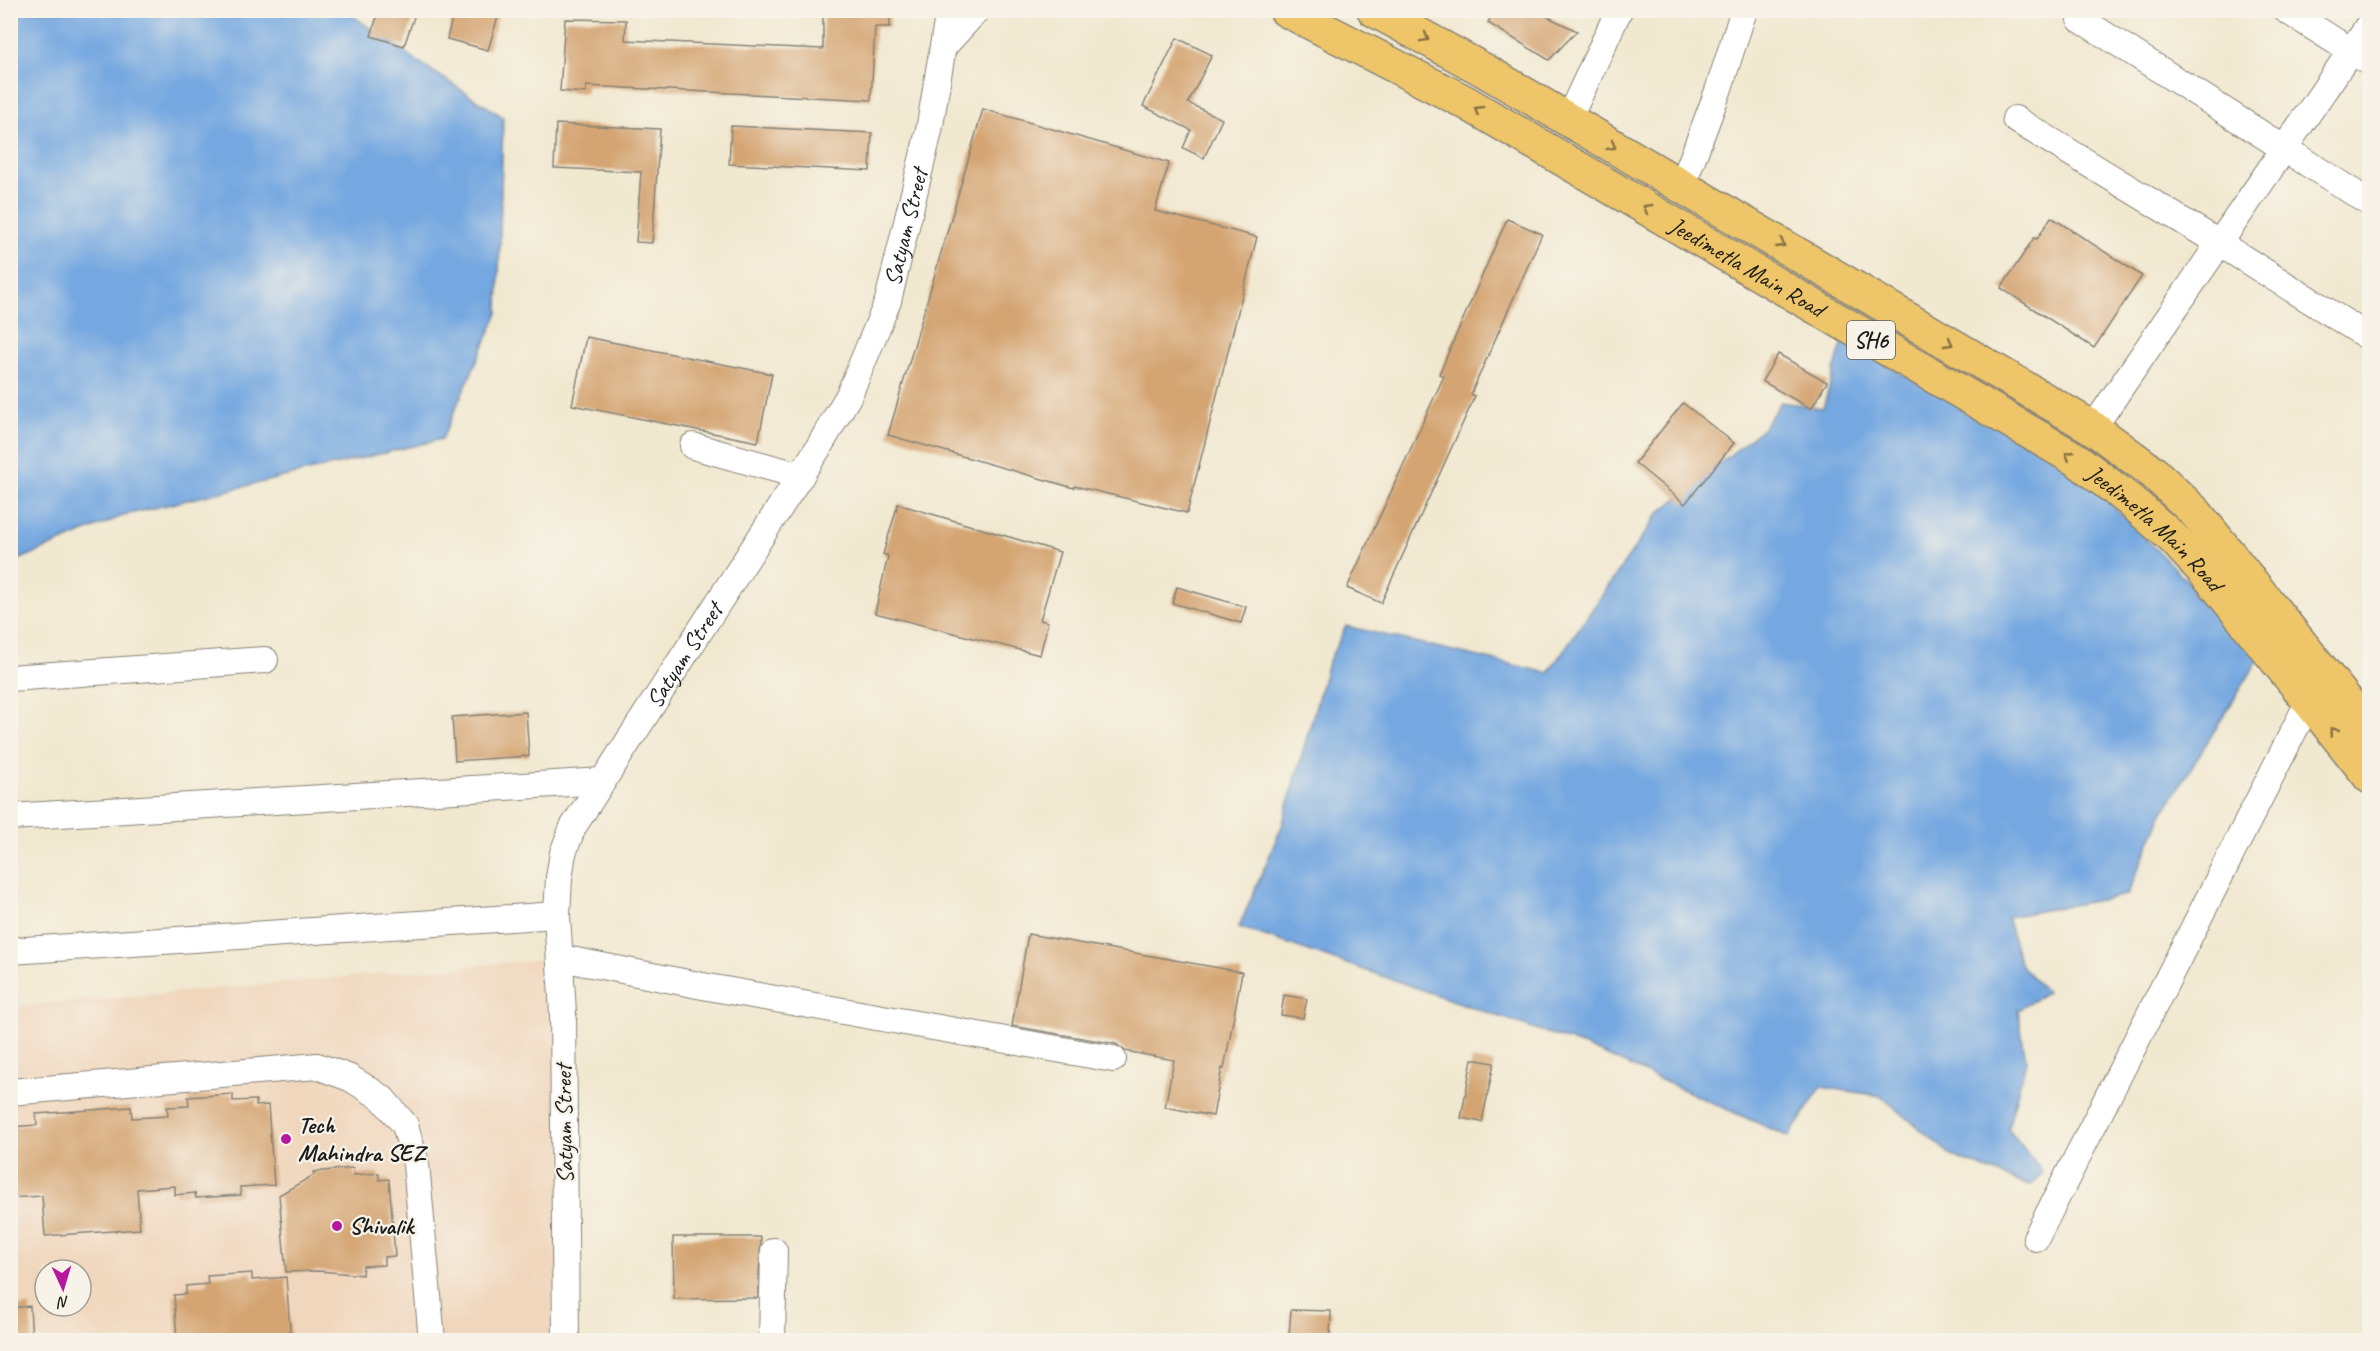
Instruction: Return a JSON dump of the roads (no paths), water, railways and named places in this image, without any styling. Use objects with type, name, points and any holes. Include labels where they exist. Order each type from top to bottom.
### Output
[{"type":"main road","name":"Jeedimetla Main Road","points":[[1286,10],[1465,102],[2077,460],[2132,502],[2174,539],[2211,579],[2370,777]]},
{"type":"main road","name":"Jeedimetla Main Road","points":[[1374,10],[1482,69],[2093,428],[2154,473],[2196,513],[2370,730]]},
{"type":"street","points":[[1568,120],[1619,10]]},
{"type":"street","points":[[1682,186],[1718,91],[1744,10]]},
{"type":"street","points":[[2286,10],[2360,57]]},
{"type":"street","name":"Satyam Street","points":[[566,1341],[561,958],[558,915],[559,878],[563,853],[573,827],[801,476],[849,395],[888,301],[930,131],[945,45],[964,13]]},
{"type":"street","points":[[2080,19],[2370,203]]},
{"type":"street","points":[[2093,428],[2284,149],[2360,57],[2370,23]]},
{"type":"street","points":[[2015,119],[2370,338]]},
{"type":"street","points":[[693,446],[801,476]]},
{"type":"street","points":[[10,678],[265,660]]},
{"type":"street","points":[[2036,1238],[2309,701]]},
{"type":"street","points":[[10,817],[603,781]]},
{"type":"street","points":[[10,951],[558,915]]},
{"type":"street","points":[[561,958],[708,987],[1113,1059]]},
{"type":"street","points":[[10,1092],[317,1066],[350,1078],[382,1098],[405,1125],[416,1164],[432,1341]]},
{"type":"street","points":[[772,1341],[774,1251]]},
{"type":"water","points":[[11,11],[346,11],[503,117],[498,313],[442,439],[125,515],[11,563]]},
{"type":"water","points":[[1843,341],[2081,473],[2261,656],[2163,813],[2127,895],[2007,917],[2021,966],[2047,992],[2018,1010],[2026,1061],[2008,1128],[2043,1173],[2030,1186],[1952,1156],[1881,1096],[1821,1087],[1789,1137],[1585,1046],[1239,927],[1282,826],[1328,663],[1346,626],[1548,673],[1659,513],[1763,428],[1781,402],[1823,408]]},
{"type":"place","name":"Tech Mahindra SEZ","points":[[286,1139]]},
{"type":"place","name":"Shivalik","points":[[337,1226]]}]
